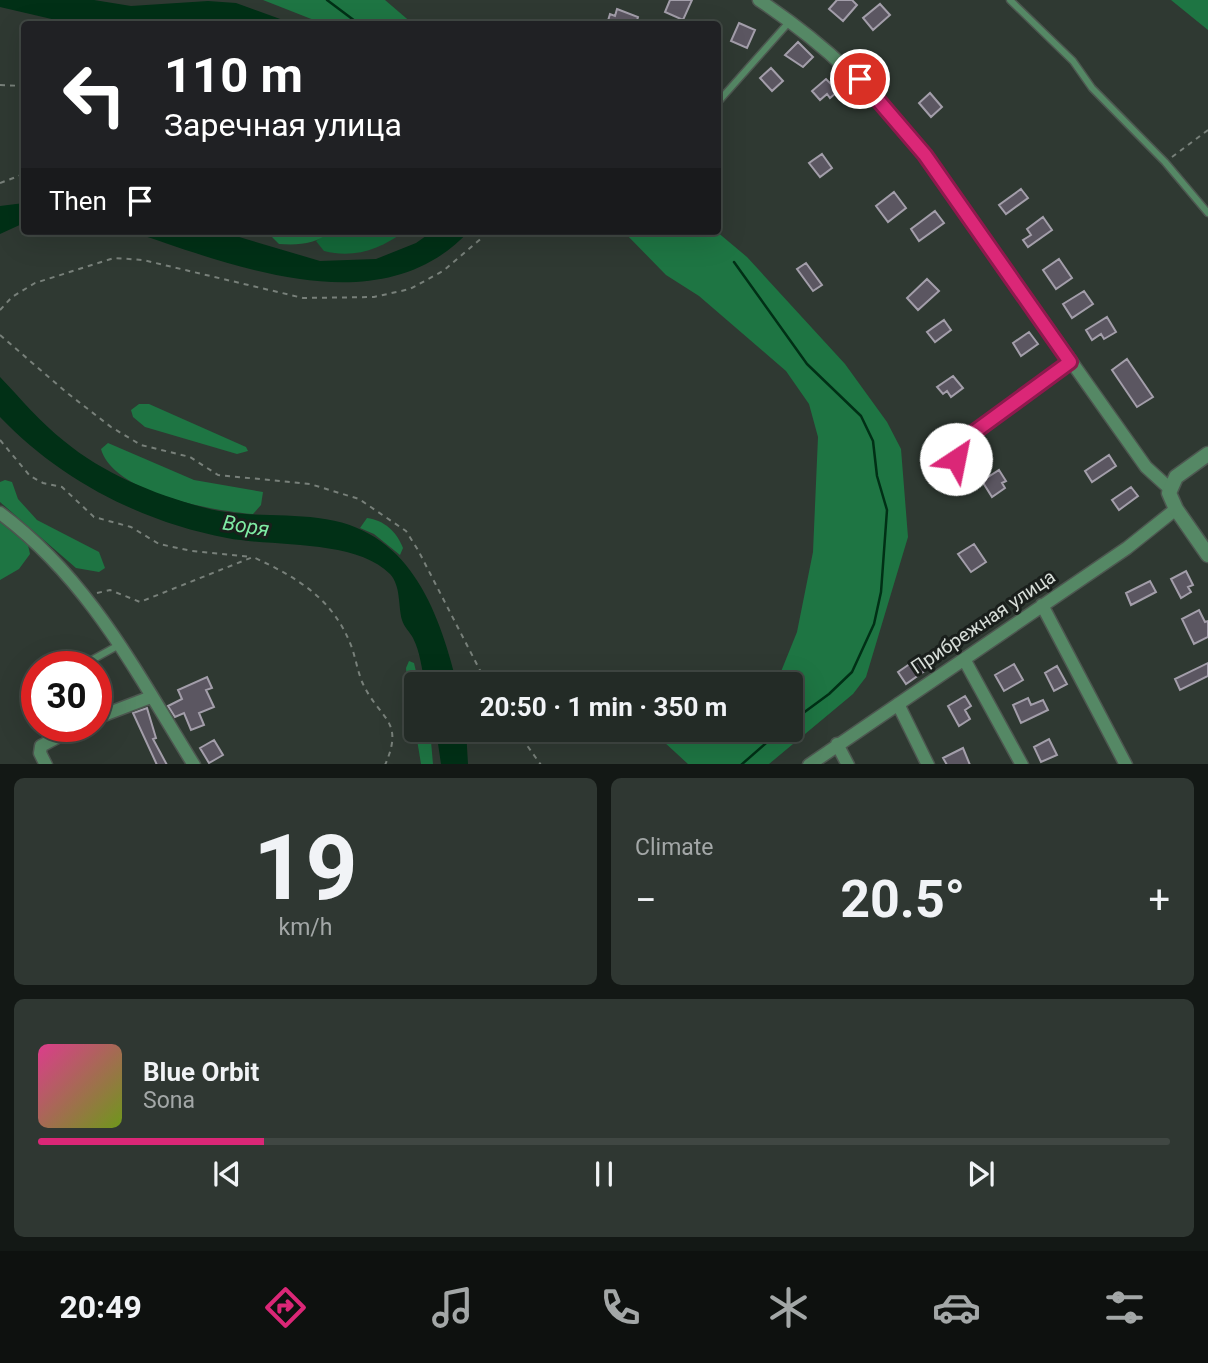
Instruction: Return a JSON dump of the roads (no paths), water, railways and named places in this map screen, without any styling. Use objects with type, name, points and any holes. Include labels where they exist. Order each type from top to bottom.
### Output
[{"type":"street","points":[[759,0],[790,21],[853,72],[886,107],[933,166],[1146,467],[1169,488],[1176,509],[1208,555]]},
{"type":"street","points":[[966,480],[956,459],[956,447],[1070,362]]},
{"type":"street","points":[[1169,488],[1176,477],[1208,454]]},
{"type":"street","name":"Прибрежная улица","points":[[810,764],[1127,548],[1176,509]]},
{"type":"street","points":[[0,513],[40,544],[86,596],[120,645],[193,764]]},
{"type":"street","points":[[1042,605],[1125,764]]},
{"type":"street","points":[[964,659],[1021,764]]},
{"type":"street","points":[[112,712],[151,697]]},
{"type":"street","points":[[898,704],[928,764]]},
{"type":"street","points":[[46,764],[40,753],[41,746],[48,742]]},
{"type":"street","points":[[838,744],[848,764]]},
{"type":"lane","points":[[1010,0],[1073,61],[1092,88],[1165,162],[1208,214]]},
{"type":"lane","points":[[721,99],[790,21]]},
{"type":"lane","points":[[109,651],[120,645]]},
{"type":"water","points":[[0,0],[94,0],[131,6],[208,1],[236,3],[286,21],[60,21],[0,7]]},
{"type":"water","points":[[21,203],[21,224],[0,234],[0,206]]},
{"type":"water","points":[[142,235],[232,235],[320,261],[376,259],[416,243],[427,235],[464,235],[433,260],[393,276],[350,282],[305,280],[214,259]]},
{"type":"water","name":"Воря","points":[[0,377],[64,441],[112,473],[147,489],[216,510],[318,518],[349,525],[375,537],[397,555],[428,600],[440,627],[454,672],[422,672],[413,638],[402,620],[394,579],[375,563],[336,550],[227,538],[164,521],[104,495],[76,479],[23,440],[0,417]]},
{"type":"water","points":[[438,742],[467,742],[468,764],[441,764]]},
{"type":"waterway","points":[[327,0],[355,21]]},
{"type":"waterway","points":[[734,262],[807,364],[861,416],[873,441],[877,476],[887,510],[881,592],[874,624],[852,672],[803,713]]},
{"type":"waterway","points":[[742,764],[767,742]]}]
